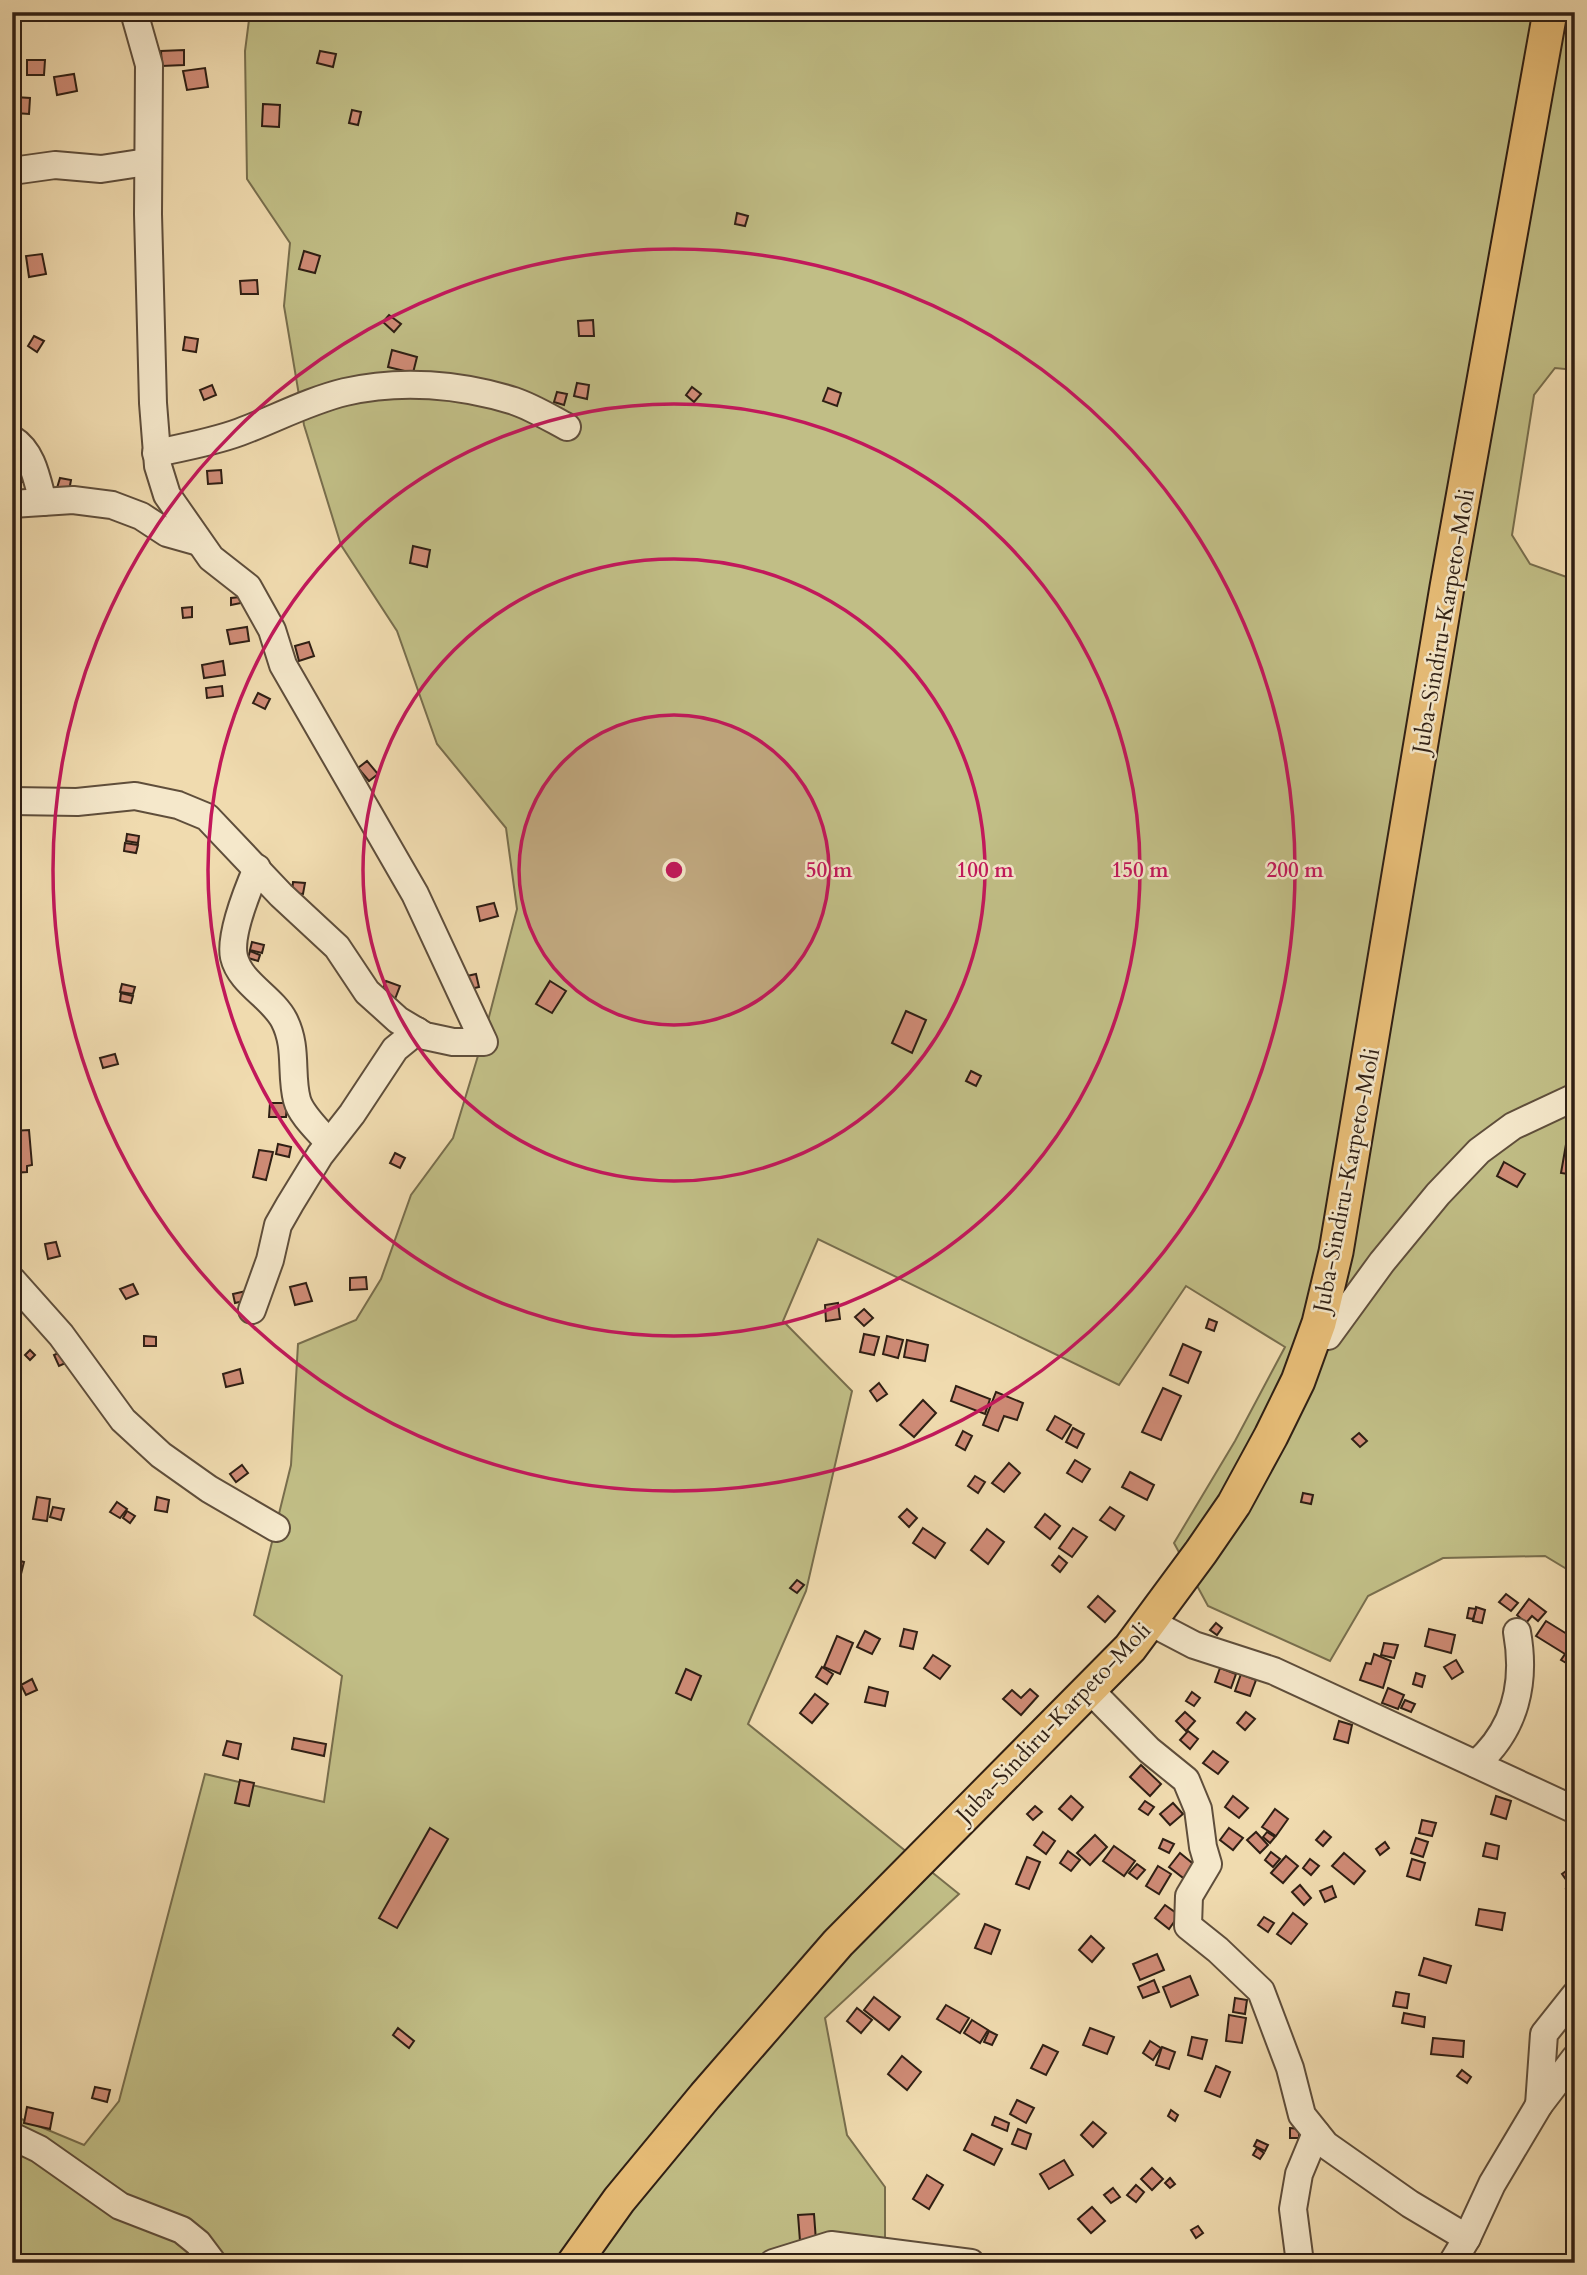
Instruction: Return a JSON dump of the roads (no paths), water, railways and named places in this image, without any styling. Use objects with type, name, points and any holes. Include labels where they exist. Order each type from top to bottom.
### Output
[{"type":"main road","name":"Juba-Sindiru-Karpeto-Moli","points":[[574,2263],[628,2189],[838,1943],[1130,1648],[1234,1504],[1298,1381],[1319,1323],[1336,1252],[1447,587],[1550,12]]},
{"type":"street","points":[[12,802],[77,802],[135,796],[178,805],[207,817],[281,895],[337,947],[368,992],[398,1020],[425,1036],[453,1042],[484,1042],[415,894],[283,665],[272,630],[248,587],[211,558],[167,495],[156,453],[153,403],[147,162],[149,65],[134,12]]},
{"type":"street","points":[[12,171],[55,165],[101,169],[147,162]]},
{"type":"street","points":[[156,453],[198,445],[240,432],[276,415],[345,392],[398,384],[462,388],[516,402],[567,427]]},
{"type":"street","points":[[12,439],[23,445],[34,468],[43,502]]},
{"type":"street","points":[[12,504],[73,500],[112,505],[141,516],[167,533],[199,542]]},
{"type":"street","points":[[257,868],[242,905],[234,956],[243,975],[284,1020],[293,1050],[297,1101],[329,1143]]},
{"type":"street","points":[[251,1310],[270,1260],[278,1225],[329,1143],[352,1114],[395,1049],[416,1031]]},
{"type":"street","points":[[1328,1336],[1382,1262],[1438,1194],[1479,1151],[1513,1126],[1575,1097]]},
{"type":"street","points":[[12,1280],[61,1335],[123,1420],[161,1455],[209,1489],[276,1528]]},
{"type":"street","points":[[1150,1622],[1194,1645],[1274,1671],[1575,1810]]},
{"type":"street","points":[[1476,1764],[1492,1750],[1518,1699],[1522,1668],[1517,1632]]},
{"type":"street","points":[[1089,1689],[1149,1749],[1186,1780],[1198,1809],[1208,1864],[1189,1896],[1188,1926],[1261,1992],[1290,2068],[1302,2115],[1326,2145],[1410,2204],[1467,2238]]},
{"type":"street","points":[[1539,2105],[1544,2034],[1575,1995]]},
{"type":"street","points":[[1452,2263],[1492,2184],[1539,2105],[1575,2058]]},
{"type":"street","points":[[1300,2263],[1293,2209],[1299,2174],[1316,2133]]},
{"type":"street","points":[[12,2136],[39,2149],[120,2206],[182,2230],[198,2243],[213,2263]]},
{"type":"street","points":[[774,2263],[831,2245],[971,2263]]}]
